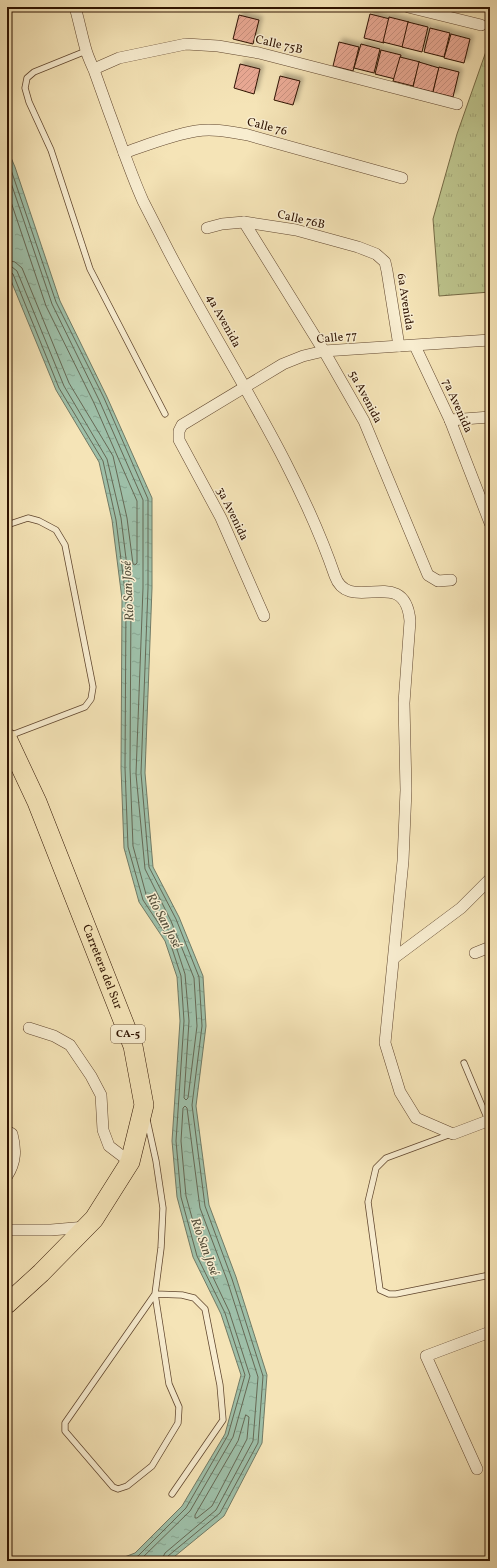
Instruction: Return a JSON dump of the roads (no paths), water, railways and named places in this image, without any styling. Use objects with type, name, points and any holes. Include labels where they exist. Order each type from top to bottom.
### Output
[{"type":"highway","name":"Carretera del Sur","points":[[9,745],[38,802],[133,1046],[144,1106],[130,1162],[94,1219],[41,1273],[10,1301]]},
{"type":"street","name":"4a Avenida","points":[[75,7],[86,52],[94,69],[124,153],[144,202],[296,483],[324,543],[337,582],[343,589],[354,593],[390,591],[398,594],[405,601],[409,609],[410,621],[404,703],[406,790],[404,853],[394,958]]},
{"type":"street","points":[[408,7],[481,25]]},
{"type":"street","name":"Calle 75B","points":[[94,69],[119,58],[186,44],[218,46],[259,53],[457,104]]},
{"type":"street","name":"Calle 76","points":[[124,153],[175,136],[196,131],[222,130],[248,135],[402,178]]},
{"type":"street","name":"Calle 76B","points":[[207,228],[222,224],[244,222],[296,230],[358,247],[376,254],[385,262]]},
{"type":"street","name":"5a Avenida","points":[[244,222],[324,351],[364,421],[428,575],[438,581],[451,580]]},
{"type":"street","name":"6a Avenida","points":[[385,262],[388,271],[399,346]]},
{"type":"street","name":"Calle 77","points":[[182,425],[283,364],[303,356],[324,351],[490,340]]},
{"type":"street","name":"7a Avenida","points":[[415,346],[485,496],[490,523]]},
{"type":"street","points":[[450,420],[490,417]]},
{"type":"street","name":"3a Avenida","points":[[182,425],[179,430],[179,440],[221,518],[264,616]]},
{"type":"street","points":[[489,1120],[453,1134],[416,1118],[400,1092],[385,1043],[394,958],[461,908],[490,879]]},
{"type":"street","points":[[475,953],[490,947]]},
{"type":"street","points":[[29,1028],[54,1036],[70,1045],[91,1076],[101,1095],[103,1130],[109,1146],[130,1162]]},
{"type":"street","points":[[7,1131],[12,1134],[16,1149],[11,1170],[7,1176]]},
{"type":"street","points":[[7,1230],[51,1230],[86,1227]]},
{"type":"street","points":[[477,1469],[426,1356],[490,1332]]},
{"type":"lane","points":[[86,52],[34,72],[27,78],[25,88],[29,102],[51,150],[90,269],[165,414]]},
{"type":"lane","points":[[7,525],[28,518],[39,521],[56,530],[65,545],[93,687],[91,699],[85,707],[9,745]]},
{"type":"lane","points":[[464,1063],[489,1120]]},
{"type":"lane","points":[[144,1106],[156,1161],[162,1208],[161,1248],[155,1294],[169,1384],[179,1407],[178,1423],[152,1466],[127,1486],[118,1489],[113,1487],[65,1431],[65,1423],[155,1294]]},
{"type":"lane","points":[[453,1134],[386,1158],[376,1168],[368,1202],[380,1290],[388,1294],[396,1294],[490,1275]]},
{"type":"lane","points":[[155,1294],[182,1295],[194,1298],[205,1309],[220,1385],[223,1420],[172,1494]]},
{"type":"water","name":"Río San José","points":[[7,148],[15,167],[60,301],[107,397],[152,498],[152,588],[145,773],[153,867],[179,917],[203,976],[206,1026],[196,1106],[209,1205],[236,1277],[267,1375],[262,1443],[224,1516],[169,1561],[114,1561],[135,1553],[182,1506],[225,1434],[241,1375],[221,1314],[193,1257],[177,1197],[172,1141],[180,1021],[177,977],[165,941],[139,902],[124,848],[121,768],[122,599],[112,520],[99,462],[56,390],[7,271]]}]
